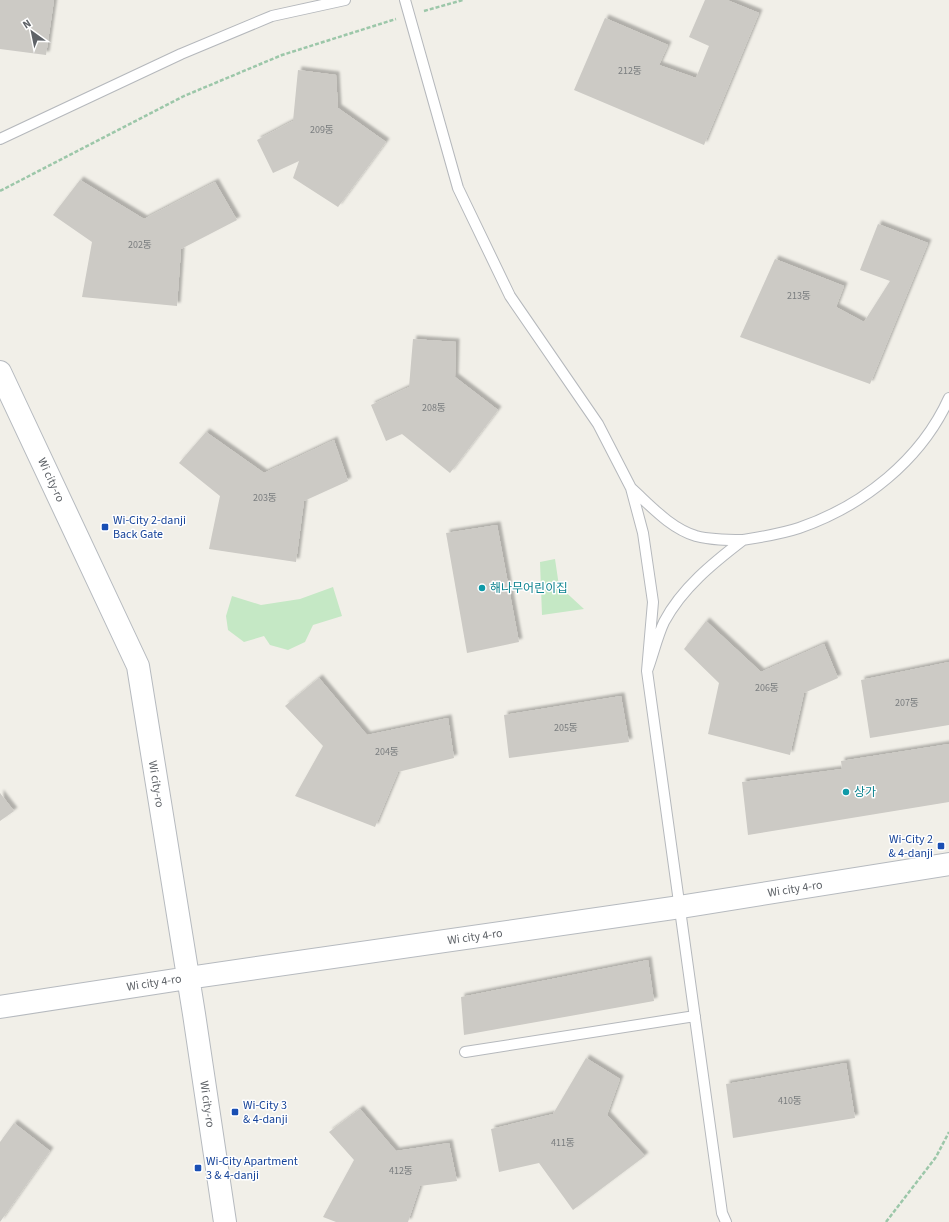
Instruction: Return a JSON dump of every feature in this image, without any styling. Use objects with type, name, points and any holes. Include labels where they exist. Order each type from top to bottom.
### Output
[{"type":"street","name":"Wi city-ro","points":[[0,372],[138,666],[225,1222]]},
{"type":"street","name":"Wi city 4-ro","points":[[0,1007],[188,978],[680,907],[949,864]]},
{"type":"lane","points":[[0,138],[181,54],[272,16],[345,0]]},
{"type":"lane","points":[[405,0],[458,188],[510,296],[598,424],[631,488],[643,533],[653,602],[647,671],[722,1213],[726,1222]]},
{"type":"lane","points":[[631,488],[659,515],[682,530],[696,536],[719,540],[743,540],[798,529],[844,509],[865,496],[896,471],[924,440],[949,398]]},
{"type":"lane","points":[[647,671],[664,623],[673,607],[684,592],[743,540]]},
{"type":"lane","points":[[465,1052],[695,1016]]},
{"type":"path","points":[[0,191],[184,96],[282,55],[409,15],[463,0]]},
{"type":"path","points":[[886,1222],[936,1157],[949,1132]]},
{"type":"green space","points":[[555,559],[559,586],[584,609],[542,615],[540,562]]},
{"type":"green space","points":[[333,587],[342,616],[313,625],[305,642],[288,650],[270,645],[264,636],[244,642],[228,630],[226,616],[232,596],[261,605],[300,599]]},
{"type":"building","points":[[0,0],[54,0],[46,55],[0,49]]},
{"type":"building","points":[[705,0],[727,0],[759,13],[704,145],[574,90],[605,18],[668,45],[659,65],[696,78],[709,46],[689,37]]},
{"type":"building","points":[[298,70],[336,75],[338,108],[386,142],[338,207],[293,178],[299,161],[273,173],[257,140],[293,121]]},
{"type":"building","points":[[80,180],[144,219],[215,182],[237,220],[181,249],[177,306],[82,297],[92,242],[53,215]]},
{"type":"building","points":[[878,224],[928,243],[870,384],[740,337],[775,259],[844,286],[836,307],[864,322],[890,281],[860,270]]},
{"type":"building","points":[[413,339],[456,342],[455,377],[498,410],[450,473],[402,434],[386,441],[371,405],[409,387]]},
{"type":"building","points":[[206,432],[264,473],[334,440],[348,481],[304,501],[296,562],[209,549],[220,496],[179,463]]},
{"type":"building","name":"해나무어린이집","points":[[497,525],[519,642],[467,653],[446,533]]},
{"type":"building","points":[[706,621],[761,672],[824,644],[838,678],[804,693],[790,755],[708,734],[719,683],[684,649]]},
{"type":"building","points":[[949,662],[949,725],[870,738],[861,680]]},
{"type":"building","points":[[319,678],[367,735],[448,718],[454,758],[398,772],[375,827],[295,796],[323,746],[285,706]]},
{"type":"building","points":[[621,696],[629,742],[509,758],[504,715]]},
{"type":"building","name":"상가","points":[[949,744],[949,802],[748,835],[742,782],[842,769],[841,761]]},
{"type":"building","points":[[0,793],[14,811],[0,821]]},
{"type":"building","points":[[648,960],[654,1001],[464,1035],[461,997]]},
{"type":"building","points":[[586,1058],[620,1079],[607,1115],[645,1156],[573,1210],[539,1163],[499,1172],[491,1129],[553,1114]]},
{"type":"building","points":[[846,1063],[855,1118],[733,1138],[726,1084]]},
{"type":"building","points":[[360,1109],[396,1151],[449,1143],[457,1181],[420,1186],[408,1222],[336,1222],[323,1217],[354,1160],[329,1132]]},
{"type":"building","points":[[14,1123],[50,1151],[0,1222],[0,1142]]},
{"type":"place","name":"Wi-City 2-danji Back Gate","points":[[105,527]]},
{"type":"place","name":"해나무어린이집","points":[[482,588]]},
{"type":"place","name":"상가","points":[[846,792]]},
{"type":"place","name":"Wi-City 2 & 4-danji","points":[[941,846]]},
{"type":"place","name":"Wi-City 3 & 4-danji","points":[[235,1112]]},
{"type":"place","name":"Wi-City Apartment 3 & 4-danji","points":[[198,1168]]}]
